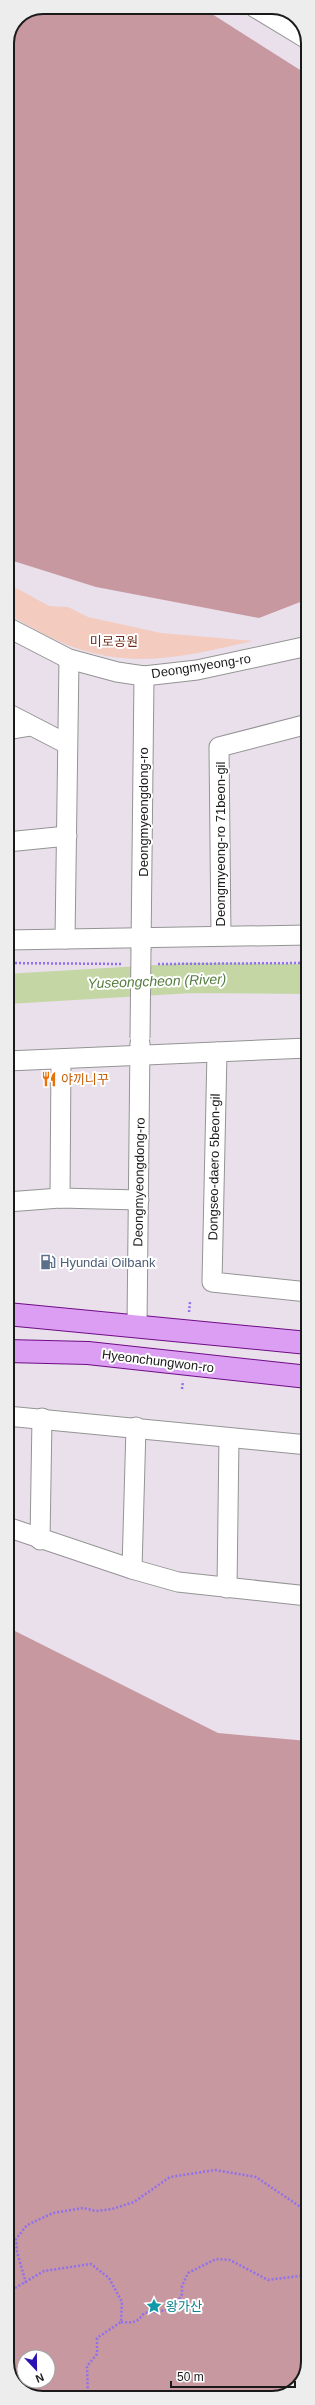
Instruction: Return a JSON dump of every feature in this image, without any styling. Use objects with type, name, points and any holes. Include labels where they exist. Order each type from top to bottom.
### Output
[{"type":"main road","points":[[14,1315],[301,1342]]},
{"type":"main road","name":"Hyeonchungwon-ro","points":[[14,1351],[88,1353],[301,1376]]},
{"type":"street","points":[[266,14],[299,34]]},
{"type":"street","name":"Deongmyeong-ro","points":[[14,631],[69,659],[117,672],[144,676],[197,670],[301,648]]},
{"type":"street","points":[[65,939],[69,659]]},
{"type":"street","name":"Deongmyeongdong-ro","points":[[137,1326],[144,676]]},
{"type":"street","points":[[14,717],[67,744]]},
{"type":"street","points":[[14,729],[31,726]]},
{"type":"street","name":"Deongmyeong-ro 71beon-gil","points":[[221,936],[220,747],[301,726]]},
{"type":"street","points":[[14,841],[66,836]]},
{"type":"street","name":"Deongmyeong-ro 71beon-gil","points":[[14,940],[65,939],[142,943],[221,936],[301,935]]},
{"type":"street","points":[[14,1061],[61,1059],[141,1047],[217,1052],[301,1048]]},
{"type":"street","name":"Dongseo-daero 5beon-gil","points":[[217,1052],[212,1282],[301,1291]]},
{"type":"street","points":[[60,1198],[61,1059]]},
{"type":"street","points":[[14,1201],[60,1198],[139,1200]]},
{"type":"street","points":[[14,1416],[136,1427],[301,1444]]},
{"type":"street","points":[[40,1540],[42,1418]]},
{"type":"street","points":[[132,1569],[136,1427]]},
{"type":"street","points":[[227,1588],[229,1438]]},
{"type":"street","points":[[14,1530],[40,1540],[178,1582],[301,1595]]},
{"type":"path","points":[[189,1312],[190,1302]]},
{"type":"path","points":[[182,1389],[183,1381]]},
{"type":"path","points":[[26,2283],[16,2252],[16,2239],[27,2225],[53,2213],[83,2208],[96,2211],[112,2209],[134,2202],[170,2177],[215,2170],[256,2177],[301,2207]]},
{"type":"path","points":[[88,2391],[87,2366],[97,2354],[97,2338],[121,2322],[133,2323],[138,2321],[144,2314],[174,2309],[182,2294],[182,2286],[188,2273],[216,2259],[230,2260],[268,2280],[301,2276]]},
{"type":"path","points":[[14,2288],[26,2283],[44,2271],[91,2264],[109,2278],[122,2302],[121,2322]]},
{"type":"shaded area","points":[[43,14],[212,14],[301,71],[301,602],[259,618],[96,587],[14,561],[14,43],[16,32],[22,22],[32,16]]},
{"type":"shaded area","points":[[14,1631],[218,1733],[301,1740],[301,2366],[294,2381],[290,2385],[280,2390],[39,2391],[33,2389],[56,2389],[56,2349],[16,2349],[16,2373],[14,2364]]},
{"type":"green space","name":"미로공원","points":[[14,587],[49,606],[68,607],[88,617],[161,633],[253,641],[185,655],[141,659],[119,658],[97,654],[73,647],[14,618]]},
{"type":"waterway","name":"Yuseongcheon (River)","points":[[14,989],[191,978],[301,979]]},
{"type":"place","name":"야끼니꾸","points":[[49,1079]]},
{"type":"place","name":"Hyundai Oilbank","points":[[48,1262]]},
{"type":"place","name":"왕가산","points":[[154,2306]]}]
